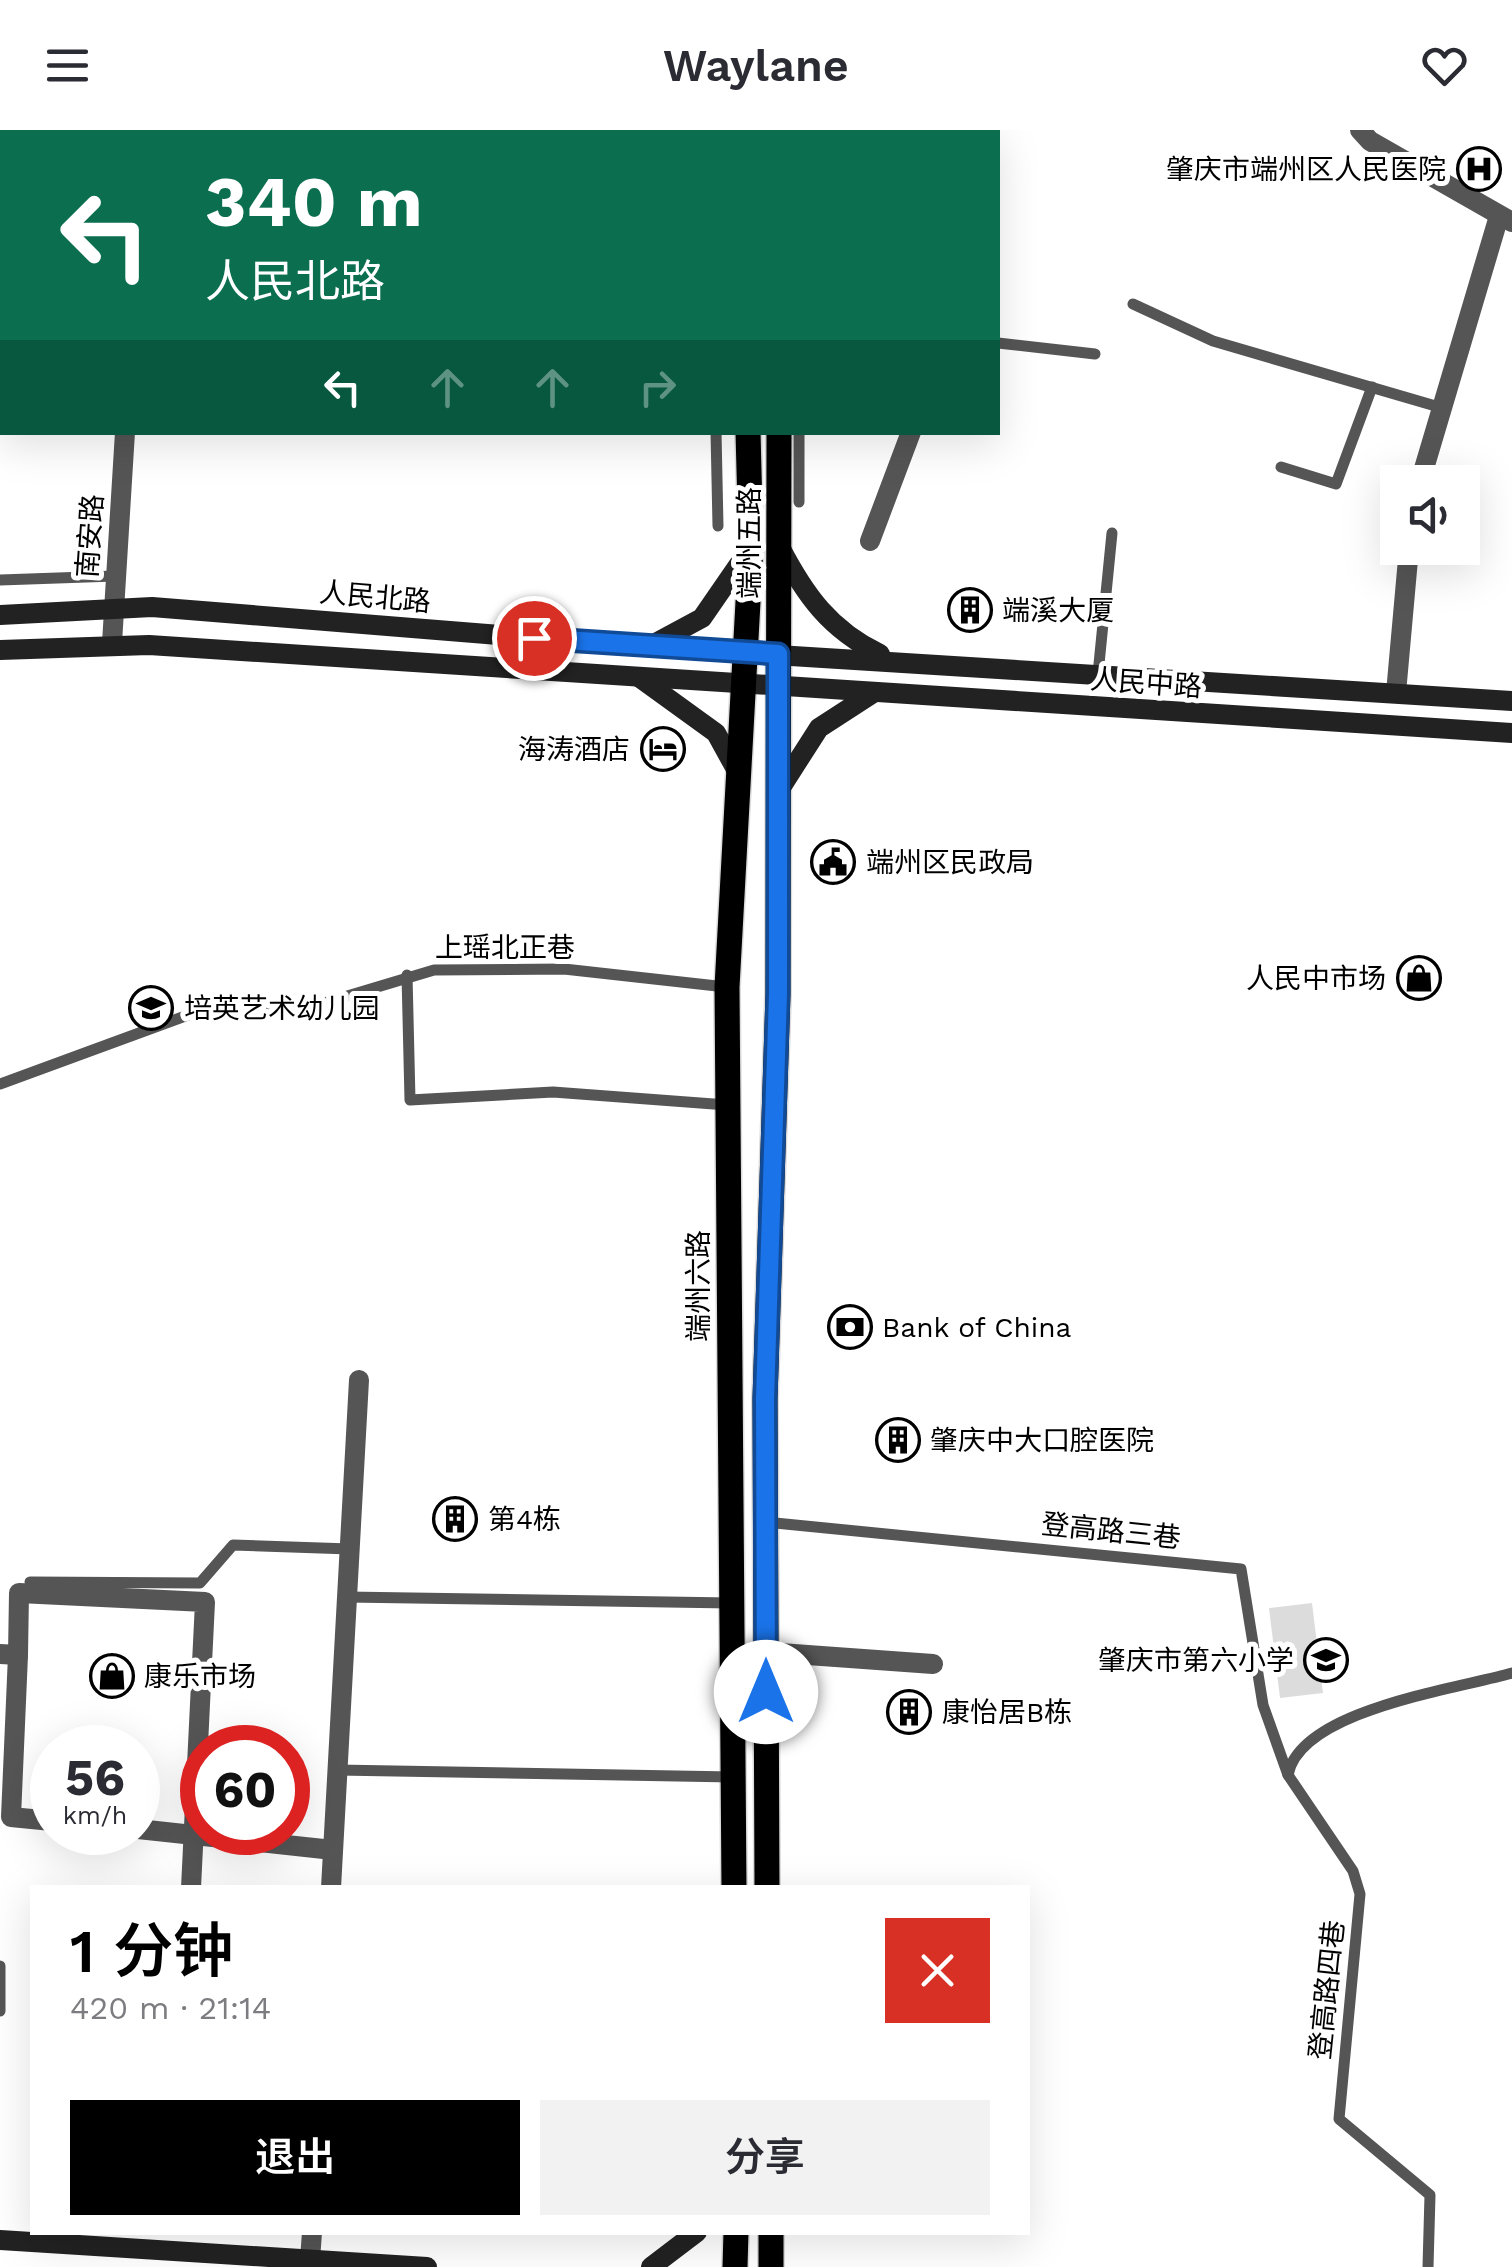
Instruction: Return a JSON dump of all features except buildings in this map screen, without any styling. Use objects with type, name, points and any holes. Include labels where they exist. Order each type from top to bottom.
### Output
[{"type":"main road","name":"端州五路","points":[[742,684],[751,547],[748,435]]},
{"type":"main road","name":"端州五路","points":[[778,686],[779,435]]},
{"type":"main road","points":[[780,546],[803,591],[824,617],[849,639],[890,660]]},
{"type":"main road","points":[[648,647],[702,618],[751,547]]},
{"type":"main road","name":"人民北路","points":[[0,615],[152,607],[778,654]]},
{"type":"main road","points":[[0,650],[112,643],[742,684]]},
{"type":"main road","points":[[668,678],[670,648]]},
{"type":"main road","name":"人民中路","points":[[778,654],[1512,701]]},
{"type":"main road","points":[[638,676],[716,734],[737,770]]},
{"type":"main road","name":"人民中路","points":[[742,684],[1512,733]]},
{"type":"main road","name":"端州六路","points":[[734,1885],[726,1105],[727,987],[742,684]]},
{"type":"main road","points":[[768,1885],[764,1522],[778,994],[778,686]]},
{"type":"main road","points":[[777,794],[818,728],[873,693]]},
{"type":"main road","points":[[651,2267],[693,2235]]},
{"type":"main road","points":[[734,2267],[736,2235]]},
{"type":"main road","points":[[771,2235],[771,2267]]},
{"type":"main road","points":[[0,2240],[427,2267]]},
{"type":"street","points":[[1360,130],[1370,141],[1506,219],[1440,407],[1425,465]]},
{"type":"street","name":"南安路","points":[[112,643],[126,435]]},
{"type":"street","points":[[870,541],[910,435]]},
{"type":"street","points":[[1396,694],[1407,565]]},
{"type":"street","points":[[331,1885],[359,1380]]},
{"type":"street","points":[[30,1819],[11,1817],[9,1655],[19,1593],[205,1602],[199,1725]]},
{"type":"street","points":[[766,1652],[932,1664]]},
{"type":"street","points":[[310,1847],[333,1850]]},
{"type":"street","points":[[191,1885],[193,1855]]},
{"type":"street","points":[[310,2260],[312,2235]]},
{"type":"lane","points":[[1133,304],[1213,341],[1440,407]]},
{"type":"lane","points":[[1000,344],[1095,354]]},
{"type":"lane","points":[[1280,466],[1336,484],[1372,388]]},
{"type":"lane","points":[[716,435],[718,526]]},
{"type":"lane","points":[[799,435],[799,502]]},
{"type":"lane","points":[[1098,674],[1112,533]]},
{"type":"lane","points":[[0,580],[115,576]]},
{"type":"lane","name":"上瑶北正巷","points":[[0,1084],[188,1015],[230,1006],[314,1006],[406,975],[434,970],[564,969],[727,987]]},
{"type":"lane","points":[[406,975],[410,1100],[553,1092],[726,1105]]},
{"type":"lane","name":"登高路三巷","points":[[764,1522],[1240,1569],[1262,1705],[1288,1775]]},
{"type":"lane","points":[[30,1582],[200,1583],[233,1545],[350,1549]]},
{"type":"lane","points":[[347,1598],[731,1603]]},
{"type":"lane","points":[[1288,1775],[1291,1760],[1312,1736],[1347,1718],[1512,1673]]},
{"type":"lane","points":[[338,1770],[733,1777]]},
{"type":"lane","name":"登高路四巷","points":[[1288,1775],[1353,1872],[1360,1894],[1339,2118],[1430,2195],[1428,2267]]},
{"type":"lane","points":[[0,1966],[0,2011]]},
{"type":"shaded area","points":[[1312,1603],[1323,1693],[1280,1698],[1269,1608]]},
{"type":"place","name":"肇庆市端州区人民医院","points":[[1479,169]]},
{"type":"place","name":"端溪大厦","points":[[970,610]]},
{"type":"place","name":"海涛酒店","points":[[663,749]]},
{"type":"place","name":"端州区民政局","points":[[833,862]]},
{"type":"place","name":"人民中市场","points":[[1419,978]]},
{"type":"place","name":"培英艺术幼儿园","points":[[151,1008]]},
{"type":"place","name":"Bank of China","points":[[850,1327]]},
{"type":"place","name":"肇庆中大口腔医院","points":[[898,1440]]},
{"type":"place","name":"第4栋","points":[[455,1519]]},
{"type":"place","name":"肇庆市第六小学","points":[[1326,1660]]},
{"type":"place","name":"康乐市场","points":[[112,1676]]},
{"type":"place","name":"康怡居B栋","points":[[909,1712]]},
{"type":"route","points":[[534,638],[778,654],[778,994],[765,1399],[766,1692]]}]
